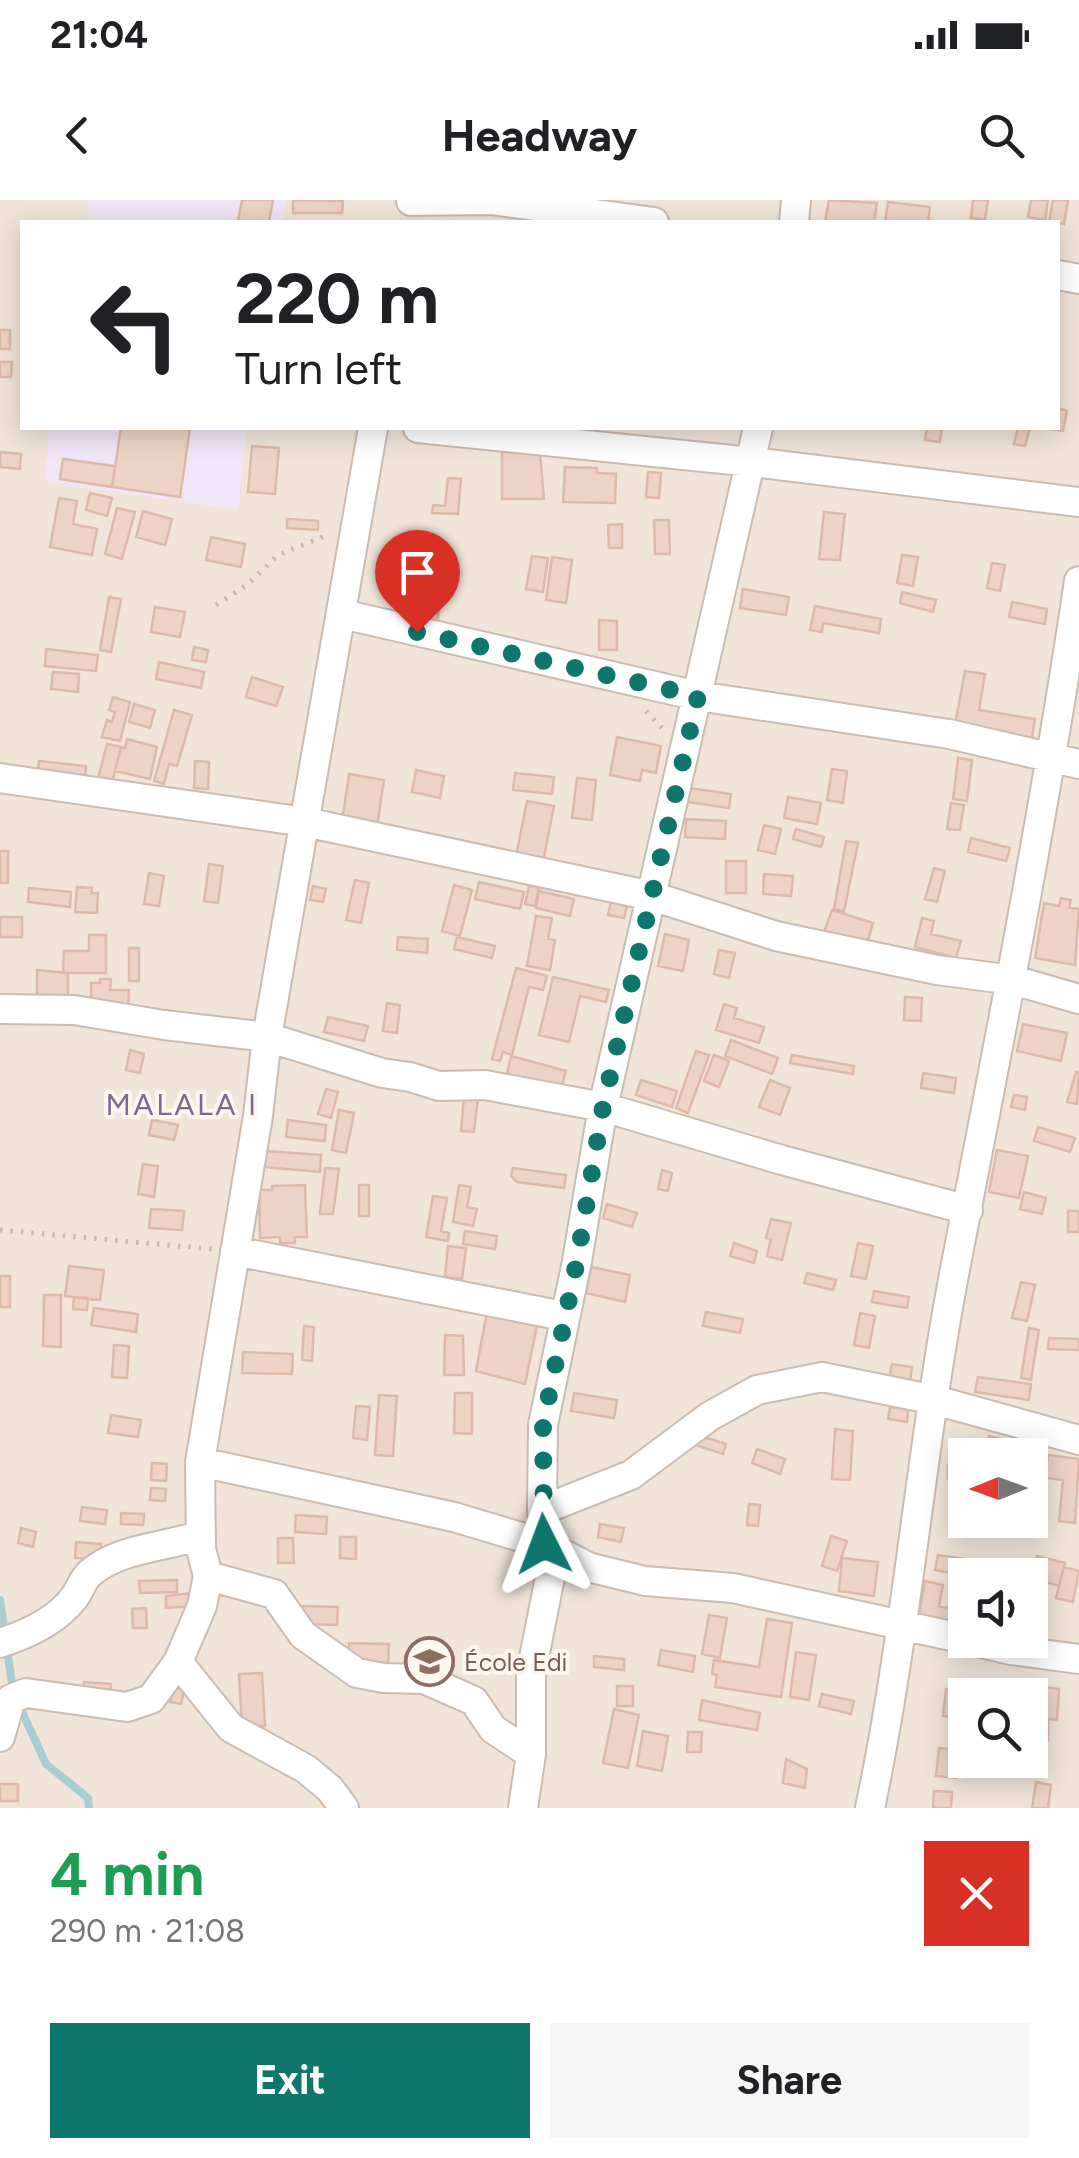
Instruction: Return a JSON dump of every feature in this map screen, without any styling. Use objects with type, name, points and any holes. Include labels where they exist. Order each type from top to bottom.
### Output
[{"type":"street","points":[[410,208],[491,200],[639,220]]},
{"type":"street","points":[[0,1736],[11,1699],[26,1693],[127,1706],[151,1699],[178,1662],[202,1606],[208,1576],[200,1535],[200,1462],[267,1037],[373,430]]},
{"type":"street","points":[[438,430],[752,462],[1079,502]]},
{"type":"street","points":[[523,1808],[531,1754],[531,1673],[550,1577],[542,1510],[543,1424],[577,1261],[603,1107],[758,430]]},
{"type":"street","points":[[870,1808],[903,1624],[956,1265],[1013,980],[1066,761],[1079,581]]},
{"type":"street","points":[[342,614],[698,696],[950,734],[1066,761]]},
{"type":"street","points":[[0,778],[305,822],[652,896],[776,936],[936,970],[1013,980],[1079,998]]},
{"type":"street","points":[[0,1009],[74,1010],[267,1037],[382,1073],[440,1086],[485,1086],[603,1107],[968,1210]]},
{"type":"street","points":[[235,1251],[563,1316]]},
{"type":"street","points":[[542,1510],[631,1475],[710,1416],[757,1390],[822,1377],[935,1400],[1079,1440]]},
{"type":"street","points":[[200,1462],[454,1516],[544,1544],[588,1567],[645,1581],[733,1588],[948,1635]]},
{"type":"street","points":[[0,1643],[26,1636],[72,1601],[87,1575],[120,1554],[200,1535]]},
{"type":"street","points":[[208,1576],[274,1594],[303,1635],[358,1673],[424,1680],[474,1701],[492,1729],[531,1754]]},
{"type":"street","points":[[1048,1655],[1079,1659]]},
{"type":"street","points":[[178,1662],[231,1728],[306,1769],[330,1788],[344,1808]]},
{"type":"path","points":[[216,605],[248,584],[278,555],[309,540],[357,527]]},
{"type":"path","points":[[0,1230],[235,1251]]},
{"type":"shaded area","points":[[0,200],[1079,200],[1079,1808],[0,1808]]},
{"type":"shaded area","points":[[88,200],[286,200],[282,220],[89,220]]},
{"type":"shaded area","points":[[49,430],[247,430],[238,510],[45,482]]},
{"type":"building","points":[[242,200],[273,200],[269,220],[238,220]]},
{"type":"building","points":[[293,200],[343,201],[342,213],[293,213]]},
{"type":"building","points":[[829,200],[877,203],[874,220],[825,220]]},
{"type":"building","points":[[973,200],[988,200],[985,220],[971,218]]},
{"type":"building","points":[[1031,200],[1048,200],[1045,220],[1028,217]]},
{"type":"building","points":[[1053,200],[1068,200],[1064,224],[1049,220]]},
{"type":"building","points":[[888,202],[930,207],[928,220],[885,220]]},
{"type":"building","points":[[0,330],[10,330],[10,349],[0,349]]},
{"type":"building","points":[[0,362],[12,362],[11,377],[0,377]]},
{"type":"building","points":[[1060,409],[1067,411],[1063,431],[1057,430]]},
{"type":"building","points":[[121,430],[190,430],[180,497],[112,487]]},
{"type":"building","points":[[121,430],[190,430],[180,497],[112,487]]},
{"type":"building","points":[[927,430],[942,430],[940,442],[925,440]]},
{"type":"building","points":[[1018,430],[1029,430],[1025,446],[1014,444]]},
{"type":"building","points":[[252,446],[279,448],[275,494],[248,492]]},
{"type":"building","points":[[0,452],[21,454],[20,469],[0,467]]},
{"type":"building","points":[[502,452],[540,452],[544,499],[502,499]]},
{"type":"building","points":[[63,459],[115,466],[112,487],[60,479]]},
{"type":"building","points":[[565,467],[597,468],[597,473],[616,474],[615,503],[563,502]]},
{"type":"building","points":[[648,472],[661,473],[659,498],[646,497]]},
{"type":"building","points":[[448,478],[461,479],[458,514],[432,513],[433,505],[445,506]]},
{"type":"building","points":[[90,493],[112,498],[107,516],[86,510]]},
{"type":"building","points":[[59,498],[77,501],[73,524],[97,529],[92,555],[50,547]]},
{"type":"building","points":[[117,508],[135,512],[122,559],[105,554]]},
{"type":"building","points":[[143,511],[172,519],[165,545],[136,537]]},
{"type":"building","points":[[824,512],[845,514],[840,560],[819,559]]},
{"type":"building","points":[[287,519],[318,521],[318,530],[287,528]]},
{"type":"building","points":[[654,520],[669,520],[670,554],[655,554]]},
{"type":"building","points":[[622,524],[622,548],[609,548],[608,525]]},
{"type":"building","points":[[211,537],[245,544],[241,567],[206,560]]},
{"type":"building","points":[[902,555],[918,557],[913,586],[897,583]]},
{"type":"building","points":[[532,556],[548,558],[543,592],[526,589]]},
{"type":"building","points":[[552,557],[572,560],[566,603],[546,600]]},
{"type":"building","points":[[992,563],[1005,565],[1000,591],[987,588]]},
{"type":"building","points":[[429,564],[446,567],[439,604],[421,600]]},
{"type":"building","points":[[743,589],[789,597],[786,615],[740,608]]},
{"type":"building","points":[[902,592],[936,600],[933,612],[900,603]]},
{"type":"building","points":[[109,597],[121,599],[111,652],[100,650]]},
{"type":"building","points":[[1012,602],[1047,609],[1045,624],[1009,617]]},
{"type":"building","points":[[401,604],[439,608],[437,625],[399,620]]},
{"type":"building","points":[[815,606],[881,619],[879,633],[823,623],[822,632],[810,630]]},
{"type":"building","points":[[155,607],[185,612],[180,637],[151,632]]},
{"type":"building","points":[[599,620],[617,621],[617,650],[599,650]]},
{"type":"building","points":[[194,647],[208,650],[206,662],[192,660]]},
{"type":"building","points":[[46,649],[98,655],[96,671],[45,666]]},
{"type":"building","points":[[159,662],[204,672],[201,688],[156,679]]},
{"type":"building","points":[[965,671],[985,674],[979,710],[1035,719],[1032,738],[955,725]]},
{"type":"building","points":[[53,672],[79,674],[78,692],[51,689]]},
{"type":"building","points":[[252,677],[283,687],[276,706],[246,697]]},
{"type":"building","points":[[113,697],[130,702],[120,741],[102,737],[107,720],[112,722],[115,712],[109,710]]},
{"type":"building","points":[[134,704],[155,710],[150,728],[129,722]]},
{"type":"building","points":[[174,710],[192,715],[177,766],[169,764],[164,784],[154,781]]},
{"type":"building","points":[[617,737],[661,746],[656,773],[642,770],[640,781],[610,775]]},
{"type":"building","points":[[127,739],[157,747],[150,779],[115,771]]},
{"type":"building","points":[[107,744],[121,747],[112,783],[98,779]]},
{"type":"building","points":[[958,758],[972,760],[967,801],[953,799]]},
{"type":"building","points":[[39,761],[86,766],[85,778],[38,773]]},
{"type":"building","points":[[195,761],[209,762],[208,789],[194,788]]},
{"type":"building","points":[[832,769],[847,771],[843,803],[827,800]]},
{"type":"building","points":[[416,770],[444,776],[440,798],[412,792]]},
{"type":"building","points":[[515,773],[554,777],[552,794],[513,790]]},
{"type":"building","points":[[349,774],[384,780],[377,827],[342,822]]},
{"type":"building","points":[[577,778],[596,780],[592,820],[572,818]]},
{"type":"building","points":[[689,788],[731,794],[729,808],[687,802]]},
{"type":"building","points":[[788,797],[821,803],[817,824],[784,818]]},
{"type":"building","points":[[527,801],[554,806],[543,862],[516,857]]},
{"type":"building","points":[[951,803],[964,805],[960,830],[947,829]]},
{"type":"building","points":[[686,819],[726,821],[725,839],[685,837]]},
{"type":"building","points":[[764,825],[781,829],[775,854],[758,850]]},
{"type":"building","points":[[796,829],[824,837],[821,847],[793,839]]},
{"type":"building","points":[[971,838],[1010,848],[1006,861],[968,852]]},
{"type":"building","points":[[846,841],[858,843],[844,911],[834,909]]},
{"type":"building","points":[[0,851],[8,851],[8,883],[0,883]]},
{"type":"building","points":[[726,861],[746,861],[746,893],[726,893]]},
{"type":"building","points":[[209,864],[223,866],[218,903],[204,901]]},
{"type":"building","points":[[934,868],[945,871],[937,902],[925,899]]},
{"type":"building","points":[[149,873],[164,876],[159,906],[144,904]]},
{"type":"building","points":[[764,874],[793,876],[791,896],[763,894]]},
{"type":"building","points":[[355,880],[369,883],[361,923],[346,920]]},
{"type":"building","points":[[479,882],[524,892],[520,909],[475,899]]},
{"type":"building","points":[[454,885],[472,890],[460,936],[442,931]]},
{"type":"building","points":[[313,886],[326,889],[323,902],[310,900]]},
{"type":"building","points":[[529,886],[539,888],[535,906],[525,904]]},
{"type":"building","points":[[77,887],[92,888],[91,893],[98,893],[97,913],[75,912]]},
{"type":"building","points":[[29,888],[71,892],[70,907],[28,902]]},
{"type":"building","points":[[539,891],[574,899],[570,916],[536,908]]},
{"type":"building","points":[[1061,898],[1071,900],[1069,908],[1079,909],[1075,965],[1035,958],[1044,903],[1059,906]]},
{"type":"building","points":[[611,902],[627,906],[624,918],[608,915]]},
{"type":"building","points":[[832,910],[873,923],[866,946],[824,932]]},
{"type":"building","points":[[536,916],[552,918],[548,939],[555,940],[550,970],[527,966]]},
{"type":"building","points":[[0,917],[22,917],[22,937],[0,937]]},
{"type":"building","points":[[922,918],[934,921],[931,934],[961,941],[956,958],[915,947]]},
{"type":"building","points":[[665,934],[689,940],[683,971],[658,966]]},
{"type":"building","points":[[89,935],[106,935],[106,973],[63,973],[64,951],[89,951]]},
{"type":"building","points":[[398,937],[428,939],[427,953],[397,950]]},
{"type":"building","points":[[457,937],[495,946],[492,958],[454,949]]},
{"type":"building","points":[[129,948],[139,948],[139,981],[129,981]]},
{"type":"building","points":[[719,950],[735,953],[729,978],[714,974]]},
{"type":"building","points":[[516,968],[547,976],[543,990],[529,987],[512,1055],[503,1052],[500,1061],[492,1059]]},
{"type":"building","points":[[37,970],[68,973],[68,996],[37,996]]},
{"type":"building","points":[[553,977],[609,990],[606,1002],[580,996],[569,1042],[539,1035]]},
{"type":"building","points":[[100,979],[111,979],[110,990],[129,990],[128,1008],[91,1006],[91,983],[100,983]]},
{"type":"building","points":[[905,997],[922,998],[921,1021],[904,1020]]},
{"type":"building","points":[[387,1003],[400,1005],[397,1033],[383,1031]]},
{"type":"building","points":[[724,1004],[737,1008],[734,1018],[764,1027],[759,1043],[716,1030]]},
{"type":"building","points":[[328,1017],[368,1026],[364,1041],[324,1032]]},
{"type":"building","points":[[1023,1024],[1067,1033],[1061,1061],[1017,1051]]},
{"type":"building","points":[[731,1040],[778,1058],[772,1074],[725,1056]]},
{"type":"building","points":[[130,1050],[144,1054],[140,1073],[126,1070]]},
{"type":"building","points":[[696,1051],[709,1055],[688,1113],[676,1108]]},
{"type":"building","points":[[714,1055],[729,1061],[719,1087],[704,1081]]},
{"type":"building","points":[[792,1055],[854,1066],[853,1074],[790,1063]]},
{"type":"building","points":[[511,1056],[566,1071],[561,1089],[507,1075]]},
{"type":"building","points":[[1076,1072],[1079,1073],[1077,1104],[1067,1102]]},
{"type":"building","points":[[923,1073],[956,1078],[954,1093],[921,1088]]},
{"type":"building","points":[[641,1080],[677,1091],[672,1107],[636,1095]]},
{"type":"building","points":[[770,1080],[790,1088],[780,1115],[759,1107]]},
{"type":"building","points":[[326,1089],[338,1092],[331,1118],[318,1114]]},
{"type":"building","points":[[1014,1095],[1027,1097],[1025,1110],[1011,1107]]},
{"type":"building","points":[[464,1096],[478,1098],[474,1132],[461,1131]]},
{"type":"building","points":[[339,1110],[354,1113],[346,1153],[332,1150]]},
{"type":"building","points":[[152,1120],[178,1125],[174,1140],[149,1135]]},
{"type":"building","points":[[288,1120],[326,1125],[325,1141],[286,1137]]},
{"type":"building","points":[[1038,1127],[1075,1138],[1070,1152],[1034,1141]]},
{"type":"building","points":[[997,1150],[1028,1156],[1019,1198],[989,1192]]},
{"type":"building","points":[[265,1151],[321,1155],[320,1172],[264,1167]]},
{"type":"building","points":[[143,1164],[158,1166],[154,1197],[138,1194]]},
{"type":"building","points":[[325,1168],[339,1169],[333,1214],[320,1214]]},
{"type":"building","points":[[513,1168],[566,1175],[564,1188],[517,1182],[511,1176]]},
{"type":"building","points":[[662,1170],[672,1173],[668,1191],[658,1189]]},
{"type":"building","points":[[305,1185],[307,1237],[295,1237],[295,1243],[280,1243],[280,1237],[260,1238],[259,1190]]},
{"type":"building","points":[[359,1185],[369,1185],[369,1216],[359,1216]]},
{"type":"building","points":[[459,1185],[471,1187],[467,1207],[477,1209],[473,1226],[453,1222]]},
{"type":"building","points":[[1024,1192],[1046,1198],[1042,1214],[1020,1209]]},
{"type":"building","points":[[433,1196],[447,1198],[441,1231],[449,1233],[448,1241],[426,1237]]},
{"type":"building","points":[[607,1204],[637,1213],[632,1227],[603,1218]]},
{"type":"building","points":[[151,1209],[184,1211],[182,1230],[149,1228]]},
{"type":"building","points":[[1068,1211],[1079,1211],[1079,1232],[1068,1232]]},
{"type":"building","points":[[771,1219],[791,1223],[782,1260],[767,1256]]},
{"type":"building","points":[[465,1231],[497,1236],[495,1249],[463,1244]]},
{"type":"building","points":[[734,1243],[757,1251],[754,1263],[730,1256]]},
{"type":"building","points":[[858,1243],[873,1246],[866,1279],[851,1276]]},
{"type":"building","points":[[448,1246],[466,1248],[462,1279],[445,1277]]},
{"type":"building","points":[[69,1266],[104,1270],[100,1300],[65,1296]]},
{"type":"building","points":[[591,1267],[630,1275],[625,1302],[586,1293]]},
{"type":"building","points":[[807,1273],[836,1280],[833,1290],[804,1283]]},
{"type":"building","points":[[0,1276],[10,1276],[10,1307],[0,1307]]},
{"type":"building","points":[[1021,1282],[1035,1285],[1027,1321],[1012,1318]]},
{"type":"building","points":[[874,1291],[909,1297],[907,1308],[872,1302]]},
{"type":"building","points":[[44,1295],[61,1295],[61,1347],[43,1346]]},
{"type":"building","points":[[74,1297],[88,1298],[87,1310],[73,1309]]},
{"type":"building","points":[[94,1308],[138,1314],[136,1332],[91,1325]]},
{"type":"building","points":[[487,1312],[538,1321],[525,1384],[476,1371]]},
{"type":"building","points":[[706,1312],[743,1319],[740,1333],[703,1326]]},
{"type":"building","points":[[860,1313],[875,1316],[869,1348],[854,1345]]},
{"type":"building","points":[[304,1326],[314,1327],[312,1361],[302,1360]]},
{"type":"building","points":[[1029,1328],[1039,1330],[1031,1380],[1021,1378]]},
{"type":"building","points":[[445,1335],[463,1336],[464,1375],[444,1375]]},
{"type":"building","points":[[1049,1338],[1079,1339],[1079,1350],[1048,1349]]},
{"type":"building","points":[[114,1345],[129,1346],[127,1378],[112,1377]]},
{"type":"building","points":[[243,1352],[293,1354],[292,1374],[242,1373]]},
{"type":"building","points":[[892,1364],[912,1367],[910,1382],[889,1379]]},
{"type":"building","points":[[978,1377],[1031,1384],[1029,1400],[975,1392]]},
{"type":"building","points":[[455,1393],[472,1393],[472,1434],[454,1433]]},
{"type":"building","points":[[574,1393],[617,1400],[614,1418],[571,1411]]},
{"type":"building","points":[[379,1395],[397,1396],[393,1456],[375,1455]]},
{"type":"building","points":[[356,1406],[370,1407],[367,1440],[353,1438]]},
{"type":"building","points":[[890,1407],[908,1409],[907,1422],[888,1419]]},
{"type":"building","points":[[111,1415],[141,1420],[138,1437],[108,1433]]},
{"type":"building","points":[[835,1429],[853,1431],[850,1480],[832,1479]]},
{"type":"building","points":[[698,1435],[726,1444],[723,1454],[695,1445]]},
{"type":"building","points":[[757,1449],[785,1459],[780,1474],[752,1463]]},
{"type":"building","points":[[1048,1455],[1079,1459],[1075,1523],[1059,1521],[1063,1480],[1048,1478]]},
{"type":"building","points":[[152,1463],[167,1464],[166,1481],[151,1480]]},
{"type":"building","points":[[151,1488],[166,1489],[165,1501],[150,1500]]},
{"type":"building","points":[[749,1504],[760,1505],[758,1526],[747,1525]]},
{"type":"building","points":[[82,1507],[107,1510],[105,1524],[80,1521]]},
{"type":"building","points":[[121,1513],[144,1514],[143,1525],[121,1524]]},
{"type":"building","points":[[296,1515],[327,1517],[326,1534],[295,1532]]},
{"type":"building","points":[[600,1524],[624,1528],[621,1542],[598,1537]]},
{"type":"building","points":[[21,1528],[36,1532],[33,1547],[18,1543]]},
{"type":"building","points":[[831,1536],[847,1541],[837,1571],[822,1566]]},
{"type":"building","points":[[340,1537],[356,1537],[356,1559],[340,1558]]},
{"type":"building","points":[[278,1538],[293,1538],[294,1563],[278,1563]]},
{"type":"building","points":[[76,1542],[101,1544],[100,1559],[75,1558]]},
{"type":"building","points":[[938,1555],[958,1558],[948,1558],[948,1573],[935,1570]]},
{"type":"building","points":[[842,1558],[878,1562],[874,1596],[839,1591]]},
{"type":"building","points":[[1048,1559],[1065,1563],[1059,1586],[1048,1583]]},
{"type":"building","points":[[1064,1567],[1079,1571],[1073,1602],[1056,1598]]},
{"type":"building","points":[[177,1580],[177,1592],[140,1593],[139,1581]]},
{"type":"building","points":[[925,1581],[943,1585],[939,1606],[948,1608],[948,1627],[918,1622]]},
{"type":"building","points":[[193,1593],[194,1606],[166,1608],[166,1596]]},
{"type":"building","points":[[302,1606],[338,1607],[337,1625],[301,1624]]},
{"type":"building","points":[[146,1608],[147,1628],[133,1628],[132,1609]]},
{"type":"building","points":[[709,1615],[727,1618],[720,1658],[702,1654]]},
{"type":"building","points":[[767,1619],[792,1623],[781,1697],[715,1687],[714,1660],[759,1667]]},
{"type":"building","points":[[349,1643],[389,1644],[388,1663],[348,1661]]},
{"type":"building","points":[[661,1650],[695,1656],[693,1672],[658,1665]]},
{"type":"building","points":[[796,1652],[816,1655],[809,1700],[790,1697]]},
{"type":"building","points":[[405,1656],[453,1659],[451,1675],[404,1672]]},
{"type":"building","points":[[594,1656],[624,1659],[624,1670],[594,1667]]},
{"type":"building","points":[[262,1673],[265,1726],[242,1727],[239,1674]]},
{"type":"building","points":[[175,1679],[186,1681],[181,1704],[170,1702]]},
{"type":"building","points":[[84,1682],[111,1684],[110,1695],[83,1693]]},
{"type":"building","points":[[617,1686],[633,1686],[633,1706],[617,1706]]},
{"type":"building","points":[[1048,1687],[1059,1689],[1057,1720],[1048,1719]]},
{"type":"building","points":[[946,1689],[948,1689],[948,1717],[943,1716]]},
{"type":"building","points":[[822,1694],[854,1701],[851,1714],[819,1706]]},
{"type":"building","points":[[702,1700],[760,1713],[757,1730],[699,1720]]},
{"type":"building","points":[[614,1709],[639,1715],[628,1768],[603,1763]]},
{"type":"building","points":[[643,1731],[668,1736],[662,1771],[637,1766]]},
{"type":"building","points":[[688,1732],[702,1732],[701,1752],[687,1752]]},
{"type":"building","points":[[939,1748],[948,1749],[948,1777],[936,1776]]},
{"type":"building","points":[[786,1759],[807,1769],[805,1788],[783,1783]]},
{"type":"building","points":[[1036,1782],[1051,1785],[1048,1808],[1032,1808]]},
{"type":"building","points":[[0,1784],[18,1784],[18,1801],[0,1801]]},
{"type":"building","points":[[934,1791],[952,1792],[951,1808],[933,1808]]},
{"type":"waterway","points":[[0,1600],[13,1691]]},
{"type":"waterway","points":[[18,1703],[46,1764],[88,1798],[89,1808]]},
{"type":"place","name":"École Edi","points":[[429,1662]]},
{"type":"district","name":"MALALA I","points":[[182,1104]]},
{"type":"route","points":[[417,632],[698,696],[603,1107],[577,1261],[543,1424],[544,1544]]}]
